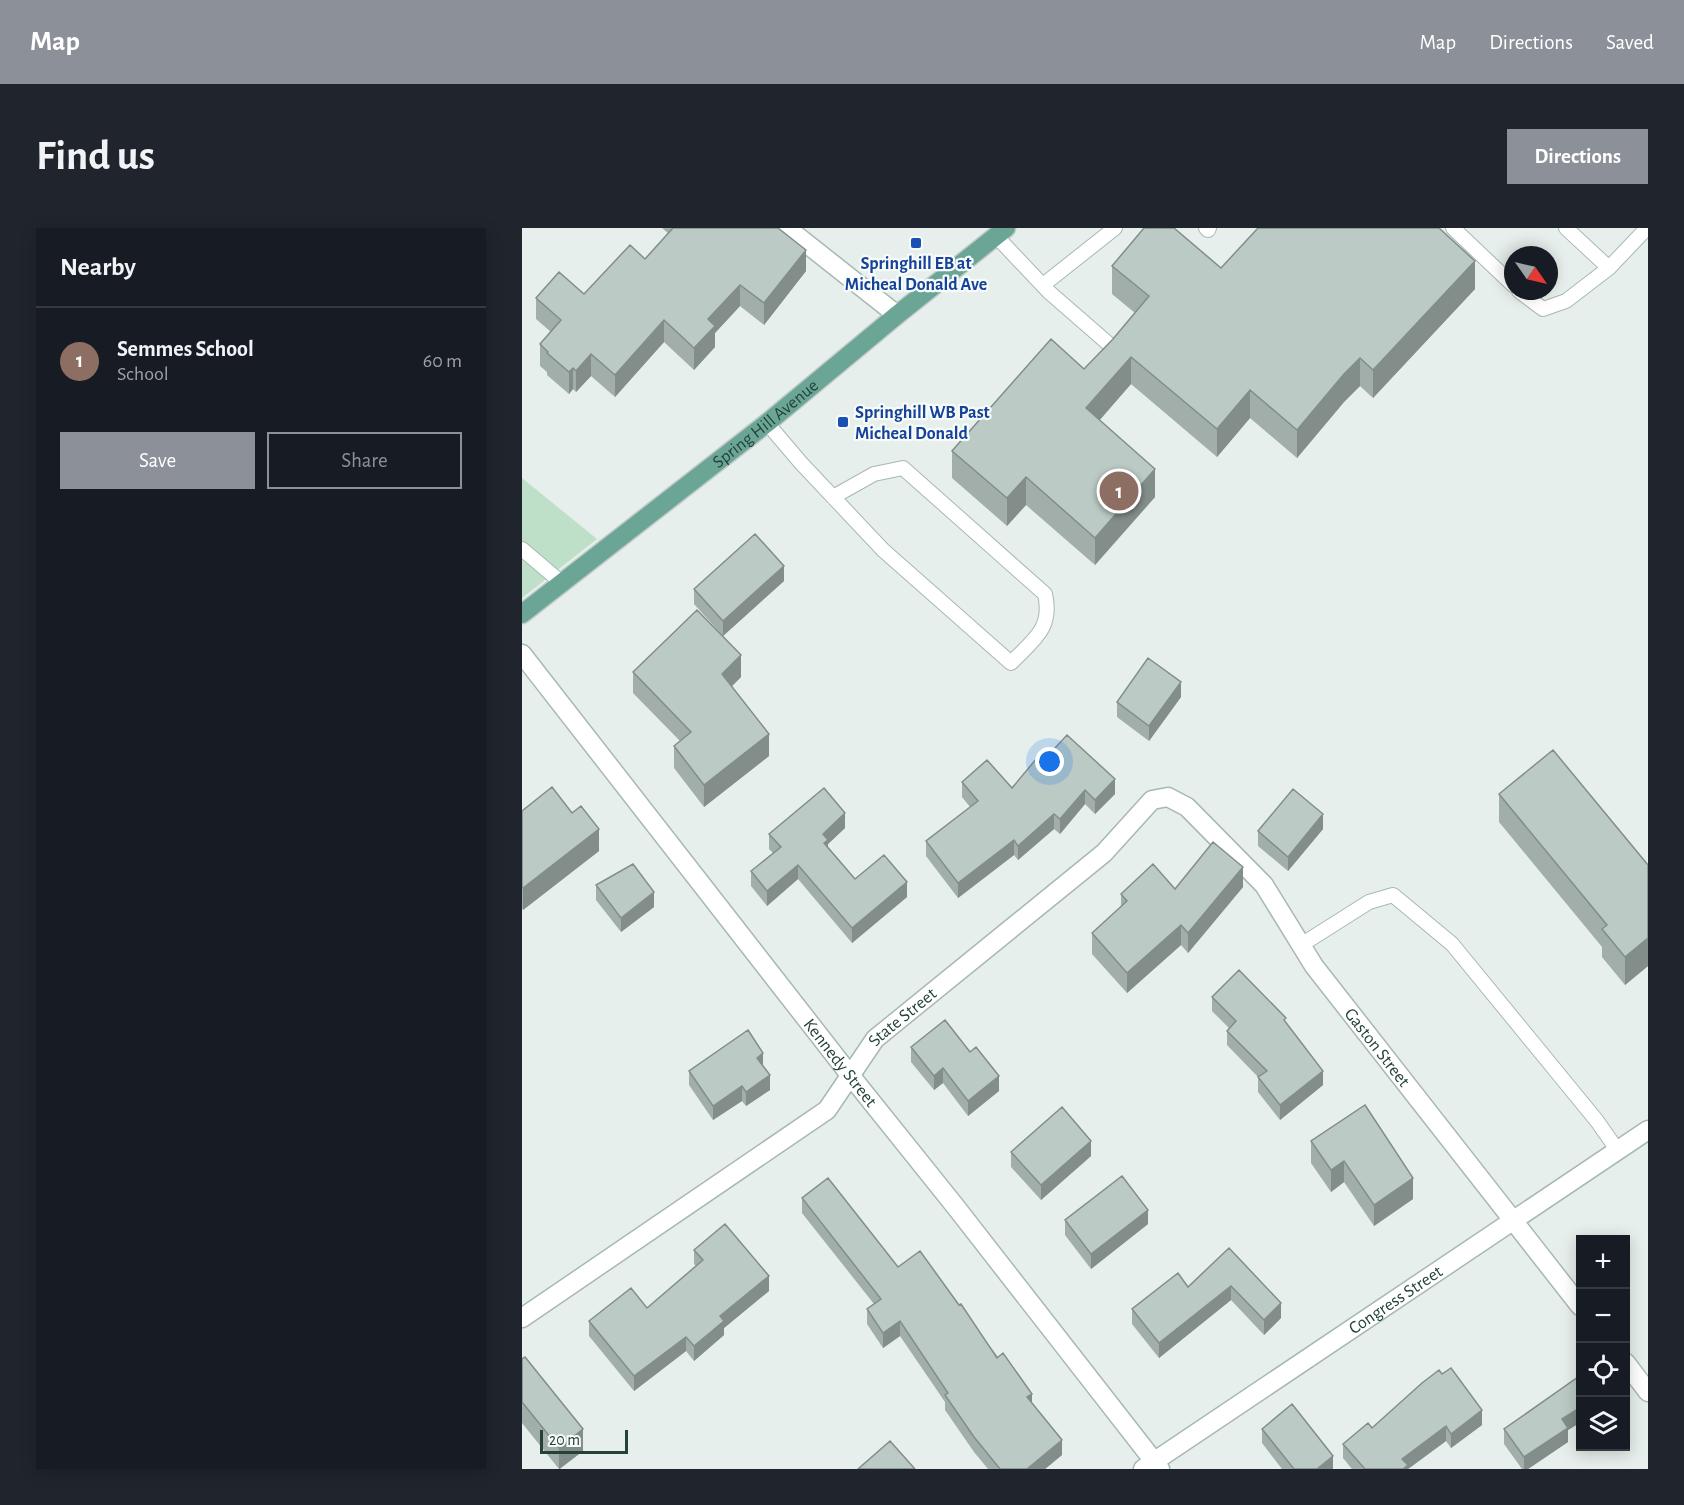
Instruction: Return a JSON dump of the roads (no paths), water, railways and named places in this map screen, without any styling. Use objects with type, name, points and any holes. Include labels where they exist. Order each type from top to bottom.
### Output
[{"type":"main road","name":"Spring Hill Avenue","points":[[522,614],[767,423],[1001,232]]},
{"type":"street","points":[[787,228],[897,315]]},
{"type":"street","name":"Kennedy Street","points":[[522,654],[955,1206],[1152,1466]]},
{"type":"street","name":"State Street","points":[[522,1318],[827,1110],[875,1040],[1104,853],[1152,800],[1168,797]]},
{"type":"street","name":"Gaston Street","points":[[1168,797],[1187,807],[1264,885],[1314,966],[1576,1300]]},
{"type":"street","name":"Congress Street","points":[[1152,1466],[1648,1130]]},
{"type":"street","points":[[1630,1368],[1648,1392]]},
{"type":"lane","points":[[1043,285],[1115,228]]},
{"type":"lane","points":[[1454,228],[1504,276]]},
{"type":"lane","points":[[1566,228],[1609,268]]},
{"type":"lane","points":[[1531,300],[1543,309],[1566,301],[1609,268],[1647,228]]},
{"type":"lane","points":[[1001,232],[1043,285],[1111,346]]},
{"type":"lane","points":[[767,423],[801,463],[882,550],[1011,663],[1040,633],[1049,611],[1045,594],[903,468],[874,474],[833,497]]},
{"type":"lane","points":[[522,549],[562,583]]},
{"type":"lane","points":[[1301,945],[1369,902],[1393,895],[1452,944],[1597,1121],[1618,1150]]},
{"type":"place","name":"Springhill EB at Micheal Donald Ave","points":[[916,243]]},
{"type":"place","name":"Springhill WB Past Micheal Donald","points":[[843,422]]},
{"type":"place","name":"Semmes School","points":[[1119,491]]}]
